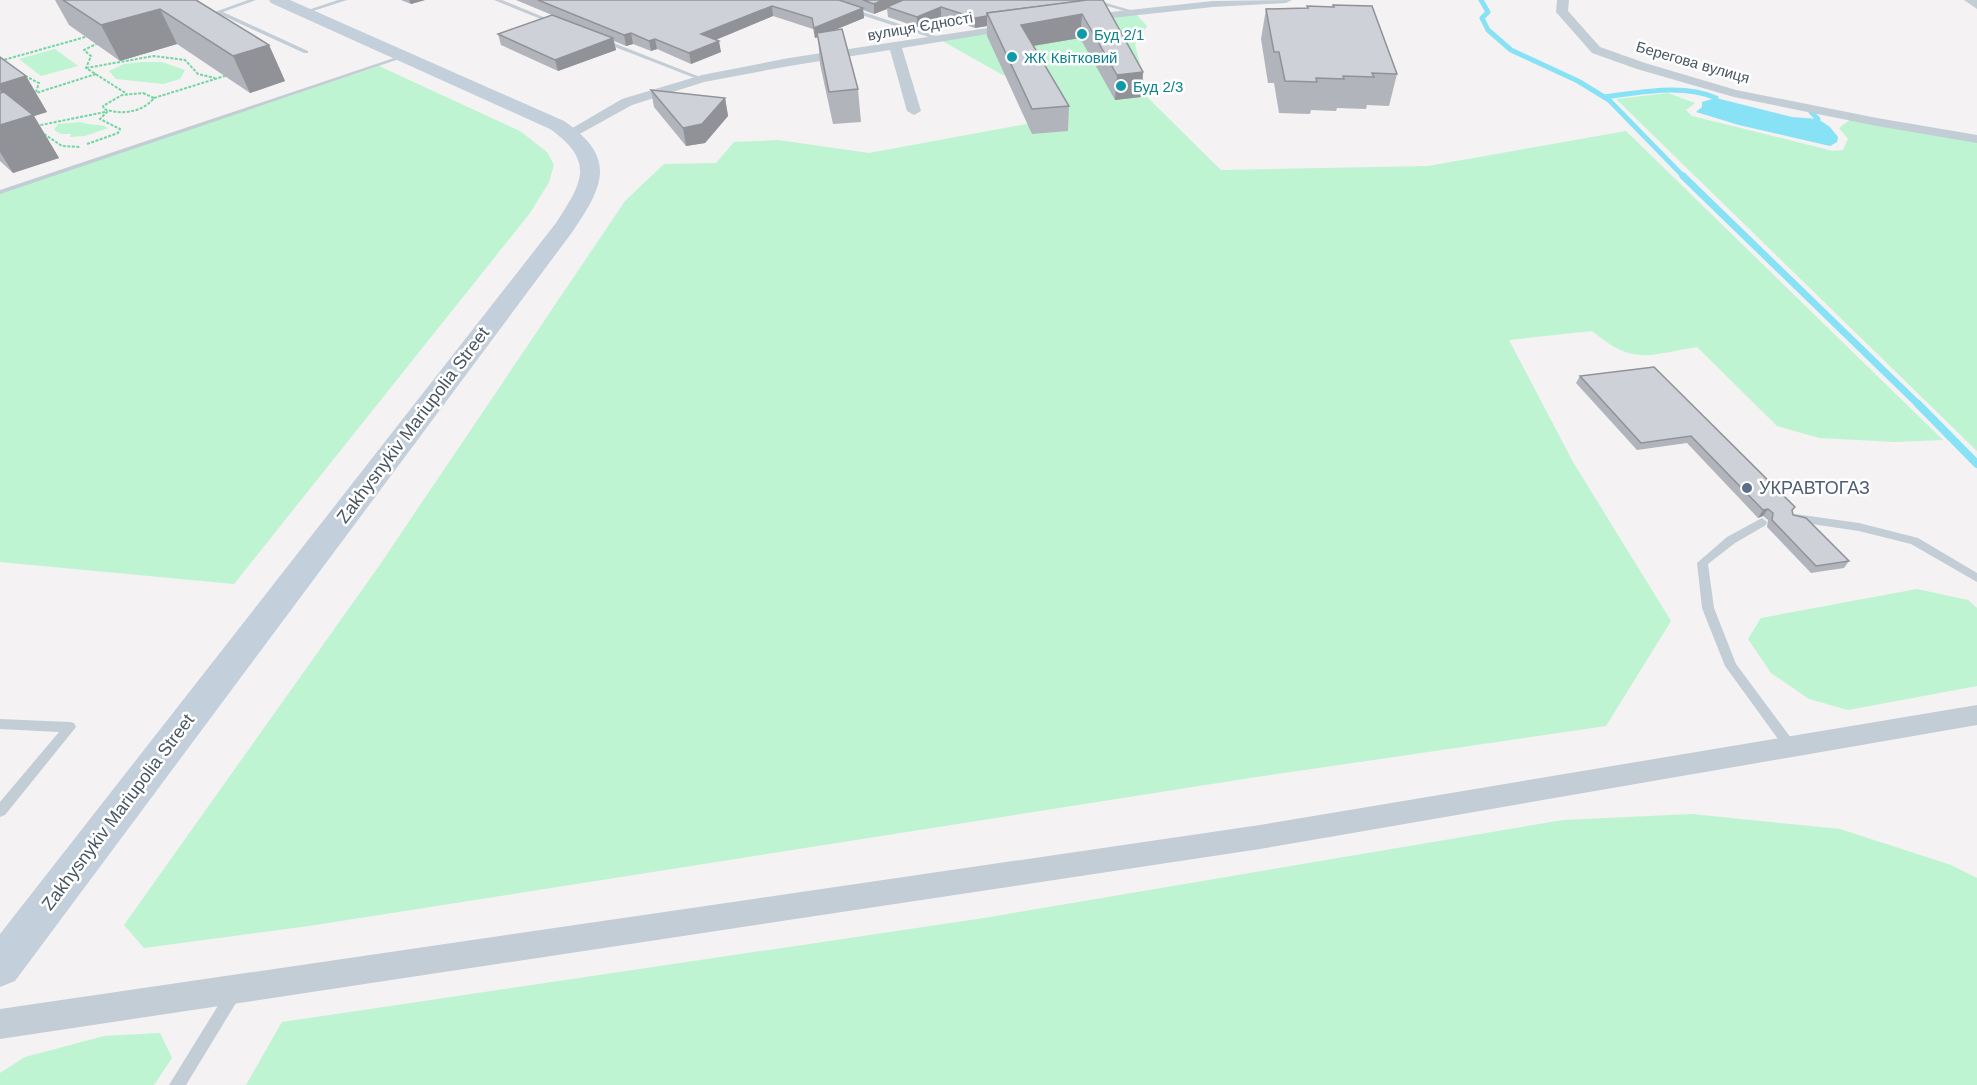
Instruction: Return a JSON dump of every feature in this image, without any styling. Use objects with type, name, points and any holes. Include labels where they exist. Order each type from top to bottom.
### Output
[{"type":"main road","name":"Zakhysnykiv Mariupolia Street","points":[[0,967],[565,226],[582,200],[590,177],[591,162],[584,145],[571,133],[540,116],[277,0]]},
{"type":"street","points":[[1069,19],[1210,2],[1286,0]]},
{"type":"street","name":"Берегова вулиця","points":[[1563,0],[1562,12],[1596,50],[1641,66],[1734,93],[1977,139]]},
{"type":"street","points":[[1970,0],[1977,6]]},
{"type":"street","name":"вулиця Єдності","points":[[571,133],[627,102],[702,79],[789,62],[1027,25]]},
{"type":"street","points":[[895,45],[914,111]]},
{"type":"street","points":[[0,1024],[1260,837],[1977,715]]},
{"type":"lane","points":[[253,0],[218,12],[306,52]]},
{"type":"lane","points":[[304,12],[344,0]]},
{"type":"lane","points":[[497,0],[561,25]]},
{"type":"lane","points":[[1090,0],[1134,12]]},
{"type":"lane","points":[[840,7],[936,38]]},
{"type":"lane","points":[[594,37],[702,79]]},
{"type":"lane","points":[[0,192],[405,56]]},
{"type":"lane","points":[[1794,518],[1859,527],[1914,540],[1977,578]]},
{"type":"lane","points":[[1762,522],[1731,540],[1702,563],[1708,608],[1731,666],[1790,746]]},
{"type":"lane","points":[[0,724],[70,727],[0,811]]},
{"type":"lane","points":[[177,1085],[235,990]]},
{"type":"path","points":[[0,61],[89,36]]},
{"type":"path","points":[[86,68],[91,56],[84,50],[107,40]]},
{"type":"path","points":[[86,68],[154,56],[185,60],[198,74],[217,79]]},
{"type":"path","points":[[0,61],[9,66]]},
{"type":"path","points":[[86,68],[127,94]]},
{"type":"path","points":[[27,95],[96,74]]},
{"type":"path","points":[[108,111],[100,119],[120,129],[118,133],[77,148],[62,146],[30,127],[108,111],[122,112],[138,109],[150,104],[154,98],[228,75]]},
{"type":"path","points":[[24,76],[39,83],[35,93]]},
{"type":"path","points":[[108,111],[103,106],[105,103],[127,94],[143,93],[154,98]]},
{"type":"green space","points":[[1134,12],[1147,26],[1135,44],[1148,98],[1221,170],[1428,166],[1626,131],[1943,440],[1895,442],[1819,438],[1777,426],[1697,347],[1653,355],[1630,354],[1592,331],[1509,340],[1573,462],[1671,621],[1606,726],[1250,778],[309,926],[144,948],[124,925],[379,566],[625,201],[664,164],[716,163],[734,142],[778,140],[869,153],[1054,119],[1043,91],[1001,74],[937,38]]},
{"type":"green space","points":[[55,49],[78,66],[41,76],[19,59]]},
{"type":"green space","points":[[162,62],[185,70],[180,79],[163,84],[116,79],[109,71],[124,64]]},
{"type":"green space","points":[[379,66],[520,131],[547,152],[554,165],[549,182],[530,213],[234,584],[0,562],[0,192]]},
{"type":"green space","points":[[1668,93],[1695,103],[1686,110],[1692,116],[1833,151],[1843,150],[1848,139],[1839,128],[1851,119],[1977,142],[1977,451],[1616,99]]},
{"type":"green space","points":[[81,122],[108,128],[85,136],[70,137],[71,134],[61,134],[54,130],[58,124]]},
{"type":"green space","points":[[1917,589],[1968,600],[1977,608],[1977,686],[1848,710],[1809,699],[1771,673],[1748,639],[1761,618]]},
{"type":"green space","points":[[1692,814],[1840,829],[1951,865],[1977,878],[1977,1085],[246,1085],[282,1022],[984,918],[1563,820]]},
{"type":"green space","points":[[160,1033],[172,1058],[154,1085],[0,1085],[0,1073],[25,1057],[104,1036]]},
{"type":"water","points":[[1716,98],[1792,117],[1818,119],[1830,127],[1838,137],[1837,142],[1830,146],[1739,125],[1696,112],[1702,107],[1702,102]]},
{"type":"building","points":[[63,0],[196,0],[269,45],[233,56],[160,9],[101,25]]},
{"type":"building","points":[[538,0],[839,0],[863,8],[814,28],[812,18],[772,6],[701,34],[719,41],[689,53],[655,39],[649,41],[631,33],[624,35]]},
{"type":"building","points":[[863,0],[883,0],[874,4]]},
{"type":"building","points":[[903,0],[1083,1],[987,13],[987,16],[975,18],[941,7],[917,17],[887,7]]},
{"type":"building","points":[[1103,0],[1143,72],[1117,75],[1082,14],[1021,25],[1069,106],[1032,109],[987,13]]},
{"type":"building","points":[[1333,5],[1372,6],[1397,74],[1372,73],[1374,77],[1343,76],[1344,79],[1316,78],[1317,82],[1285,81],[1279,52],[1274,52],[1266,9],[1334,7]]},
{"type":"building","points":[[552,15],[613,38],[555,60],[498,34]]},
{"type":"building","points":[[842,29],[858,89],[829,92],[817,33]]},
{"type":"building","points":[[0,57],[26,76],[0,84]]},
{"type":"building","points":[[651,90],[725,98],[702,124],[683,128]]},
{"type":"building","points":[[4,92],[33,115],[0,125],[0,93]]},
{"type":"building","points":[[1654,367],[1795,507],[1792,510],[1793,515],[1806,518],[1849,561],[1816,566],[1772,520],[1773,513],[1768,509],[1763,510],[1691,436],[1641,443],[1580,376]]},
{"type":"waterway","points":[[1481,0],[1488,12],[1482,18],[1488,30],[1511,50],[1578,81],[1604,97]]},
{"type":"waterway","points":[[1604,97],[1675,90],[1703,93],[1716,98]]},
{"type":"waterway","points":[[1604,97],[1683,176]]},
{"type":"waterway","points":[[1811,112],[1818,119]]},
{"type":"waterway","points":[[1683,176],[1919,405]]},
{"type":"waterway","points":[[1919,405],[1977,464]]},
{"type":"place","name":"Буд 2/1","points":[[1082,34]]},
{"type":"place","name":"ЖК Квітковий","points":[[1012,57]]},
{"type":"place","name":"Буд 2/3","points":[[1121,86]]},
{"type":"place","name":"УКРАВТОГАЗ","points":[[1747,488]]}]
